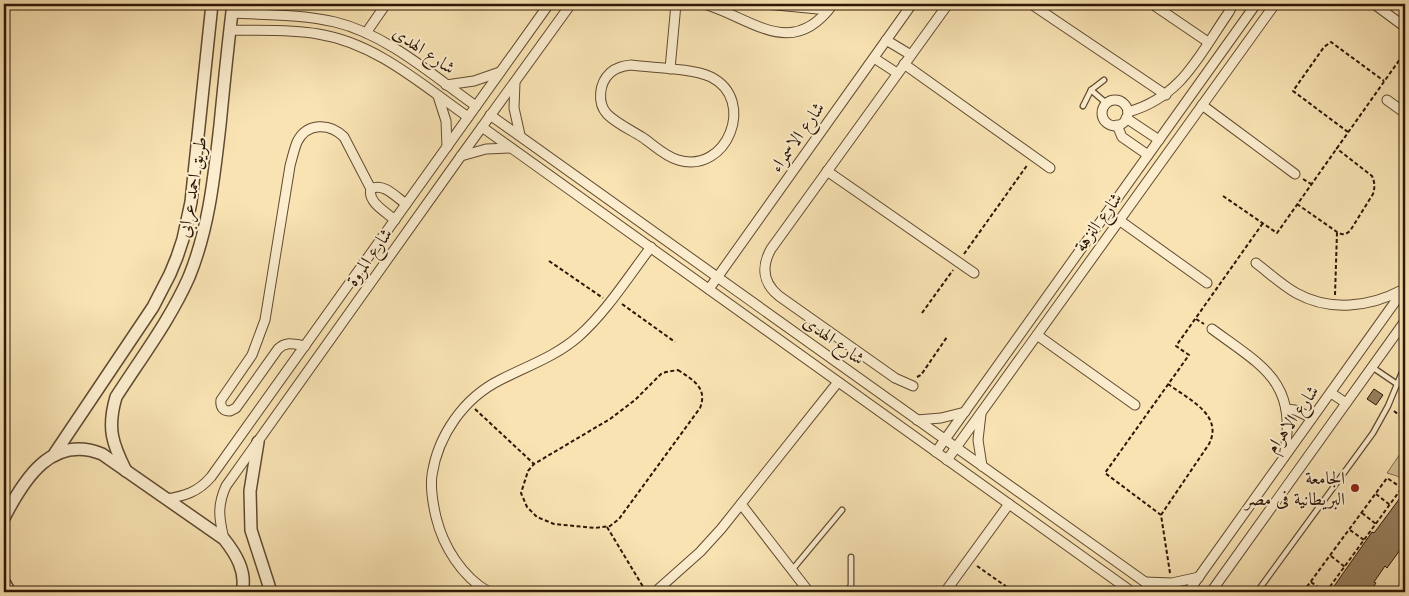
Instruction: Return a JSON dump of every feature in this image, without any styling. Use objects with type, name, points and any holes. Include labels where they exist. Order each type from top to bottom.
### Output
[{"type":"street","name":"طريق احمد عرابى","points":[[4,518],[26,482],[55,453],[162,291],[170,274],[183,239],[191,202],[212,4]]},
{"type":"street","points":[[366,32],[386,4]]},
{"type":"street","name":"شارع المروة","points":[[166,499],[187,495],[204,485],[549,4]]},
{"type":"street","name":"شارع المروة","points":[[224,538],[219,515],[222,496],[226,486],[571,4]]},
{"type":"street","points":[[670,70],[676,4]]},
{"type":"street","points":[[708,4],[764,29],[784,33],[798,31],[810,26],[822,19],[830,7]]},
{"type":"street","points":[[766,4],[830,7]]},
{"type":"street","name":"شارع الاسمراء","points":[[709,289],[912,4]]},
{"type":"street","points":[[910,385],[894,378],[779,296],[767,283],[764,265],[766,257],[948,4]]},
{"type":"street","points":[[1031,4],[1166,94]]},
{"type":"street","points":[[1152,4],[1208,42]]},
{"type":"street","points":[[1159,140],[1127,115],[1125,105],[1120,101],[1112,100],[1106,103],[1102,113],[1104,120],[1110,124],[1117,125],[1122,123],[1127,115],[1166,94],[1181,81],[1230,12],[1233,4]]},
{"type":"street","name":"شارع النزهة","points":[[936,452],[1256,4]]},
{"type":"street","name":"شارع النزهة","points":[[947,460],[1275,4]]},
{"type":"street","points":[[1374,4],[1405,27]]},
{"type":"street","name":"طريق احمد عرابى","points":[[126,471],[113,443],[110,428],[111,412],[116,397],[169,317],[180,297],[204,233],[213,188],[232,8]]},
{"type":"street","name":"شارع الهدى","points":[[232,8],[321,19],[366,32],[393,47],[476,106]]},
{"type":"street","name":"شارع الهدى","points":[[230,30],[304,32],[348,42],[388,61],[468,117]]},
{"type":"street","points":[[886,40],[911,55]]},
{"type":"street","points":[[874,58],[898,73]]},
{"type":"street","points":[[904,64],[1050,168]]},
{"type":"street","points":[[632,65],[670,70],[702,73],[713,78],[723,86],[730,96],[734,121],[731,133],[725,144],[705,158],[693,161],[680,161],[669,157],[614,120],[606,113],[601,103],[600,92],[604,81],[611,72],[620,67],[632,65]]},
{"type":"street","points":[[446,85],[474,82],[500,72]]},
{"type":"street","points":[[515,80],[514,108],[520,135]]},
{"type":"street","points":[[203,88],[223,90]]},
{"type":"street","points":[[438,96],[446,121],[447,147]]},
{"type":"street","points":[[1387,100],[1405,113]]},
{"type":"street","points":[[1202,105],[1295,174]]},
{"type":"street","name":"شارع الهدى","points":[[490,115],[1158,592]]},
{"type":"street","points":[[1117,125],[1122,137],[1148,155]]},
{"type":"street","points":[[305,346],[288,343],[280,346],[236,408],[230,411],[223,410],[220,403],[221,400],[252,355],[266,320],[290,166],[297,142],[302,134],[310,128],[319,126],[329,126],[338,130],[344,137],[371,189],[371,199],[394,220]]},
{"type":"street","name":"شارع الهدى","points":[[482,127],[1132,592]]},
{"type":"street","points":[[461,156],[486,149],[512,148]]},
{"type":"street","points":[[827,171],[974,273]]},
{"type":"street","points":[[371,189],[375,186],[383,188],[406,204]]},
{"type":"street","points":[[1119,220],[1207,283]]},
{"type":"street","points":[[489,592],[465,572],[449,551],[438,527],[432,502],[432,476],[438,451],[449,428],[467,402],[498,380],[562,350],[579,336],[611,300],[650,247]]},
{"type":"street","points":[[1256,263],[1295,293],[1313,301],[1335,305],[1351,306],[1370,303],[1388,297],[1405,288]]},
{"type":"street","name":"شارع الاهرام","points":[[1188,592],[1405,288]]},
{"type":"street","name":"شارع الاهرام","points":[[1211,592],[1405,321]]},
{"type":"street","points":[[1212,329],[1266,370],[1275,380],[1286,408],[1288,426],[1284,460]]},
{"type":"street","points":[[1037,335],[1135,405]]},
{"type":"street","points":[[133,336],[149,347]]},
{"type":"street","points":[[655,592],[700,552],[838,382]]},
{"type":"street","points":[[1331,393],[1346,403]]},
{"type":"street","points":[[1286,408],[1312,418]]},
{"type":"street","points":[[917,420],[941,418],[965,412]]},
{"type":"street","points":[[981,413],[978,440],[982,466]]},
{"type":"street","points":[[258,442],[251,482],[250,524],[271,592]]},
{"type":"street","points":[[55,453],[79,448],[102,454],[224,538],[239,562],[243,575],[243,591]]},
{"type":"street","points":[[740,504],[792,570],[805,590]]},
{"type":"street","points":[[945,592],[1009,504]]},
{"type":"street","points":[[1144,582],[1172,583],[1199,577]]},
{"type":"street","points":[[4,582],[10,592]]},
{"type":"street","points":[[1402,592],[1405,588]]},
{"type":"lane","points":[[1083,106],[1091,90],[1104,80]]},
{"type":"lane","points":[[1091,90],[1106,103]]},
{"type":"lane","points":[[1257,592],[1372,433],[1388,406],[1405,365]]},
{"type":"lane","points":[[1372,367],[1397,384]]},
{"type":"lane","points":[[792,570],[842,510]]},
{"type":"lane","points":[[848,592],[851,585],[851,557]]},
{"type":"path","points":[[1348,132],[1293,91],[1324,47],[1331,42],[1384,81]]},
{"type":"path","points":[[1224,196],[1277,233],[1405,52]]},
{"type":"path","points":[[1297,204],[1336,232],[1346,234],[1350,231],[1375,188],[1375,182],[1372,176],[1336,148]]},
{"type":"path","points":[[922,313],[1034,156]]},
{"type":"path","points":[[1161,515],[1105,473],[1189,355],[1176,346],[1264,223]]},
{"type":"path","points":[[1335,305],[1336,232]]},
{"type":"path","points":[[549,261],[675,342]]},
{"type":"path","points":[[910,385],[920,375],[947,337]]},
{"type":"path","points":[[678,370],[697,382],[702,392],[700,408],[623,515],[615,523],[607,527],[595,528],[554,524],[537,517],[527,506],[521,493],[528,471],[534,464],[620,411],[660,374],[678,370]]},
{"type":"path","points":[[1168,384],[1206,412],[1213,424],[1213,434],[1209,444],[1161,515],[1172,583]]},
{"type":"path","points":[[467,402],[534,464]]},
{"type":"path","points":[[1388,406],[1405,420]]},
{"type":"path","points":[[1303,592],[1387,478],[1402,488]]},
{"type":"path","points":[[1311,581],[1326,592],[1405,486]]},
{"type":"path","points":[[1376,494],[1390,505]]},
{"type":"path","points":[[1361,513],[1376,524]]},
{"type":"path","points":[[607,527],[646,592]]},
{"type":"path","points":[[1349,530],[1364,540]]},
{"type":"path","points":[[1330,556],[1345,567]]},
{"type":"path","points":[[968,560],[1014,592]]},
{"type":"shaded area","points":[[1400,454],[1405,458],[1403,465],[1405,467],[1405,482],[1397,476],[1387,473]]},
{"type":"building","points":[[1374,389],[1383,395],[1376,405],[1367,399]]},
{"type":"building","points":[[1400,498],[1405,502],[1405,543],[1387,568],[1385,566],[1374,582],[1376,583],[1370,592],[1330,592],[1372,532],[1374,533]]},
{"type":"place","name":"الجامعة البريطانية فى مصر","points":[[1355,488]]}]
